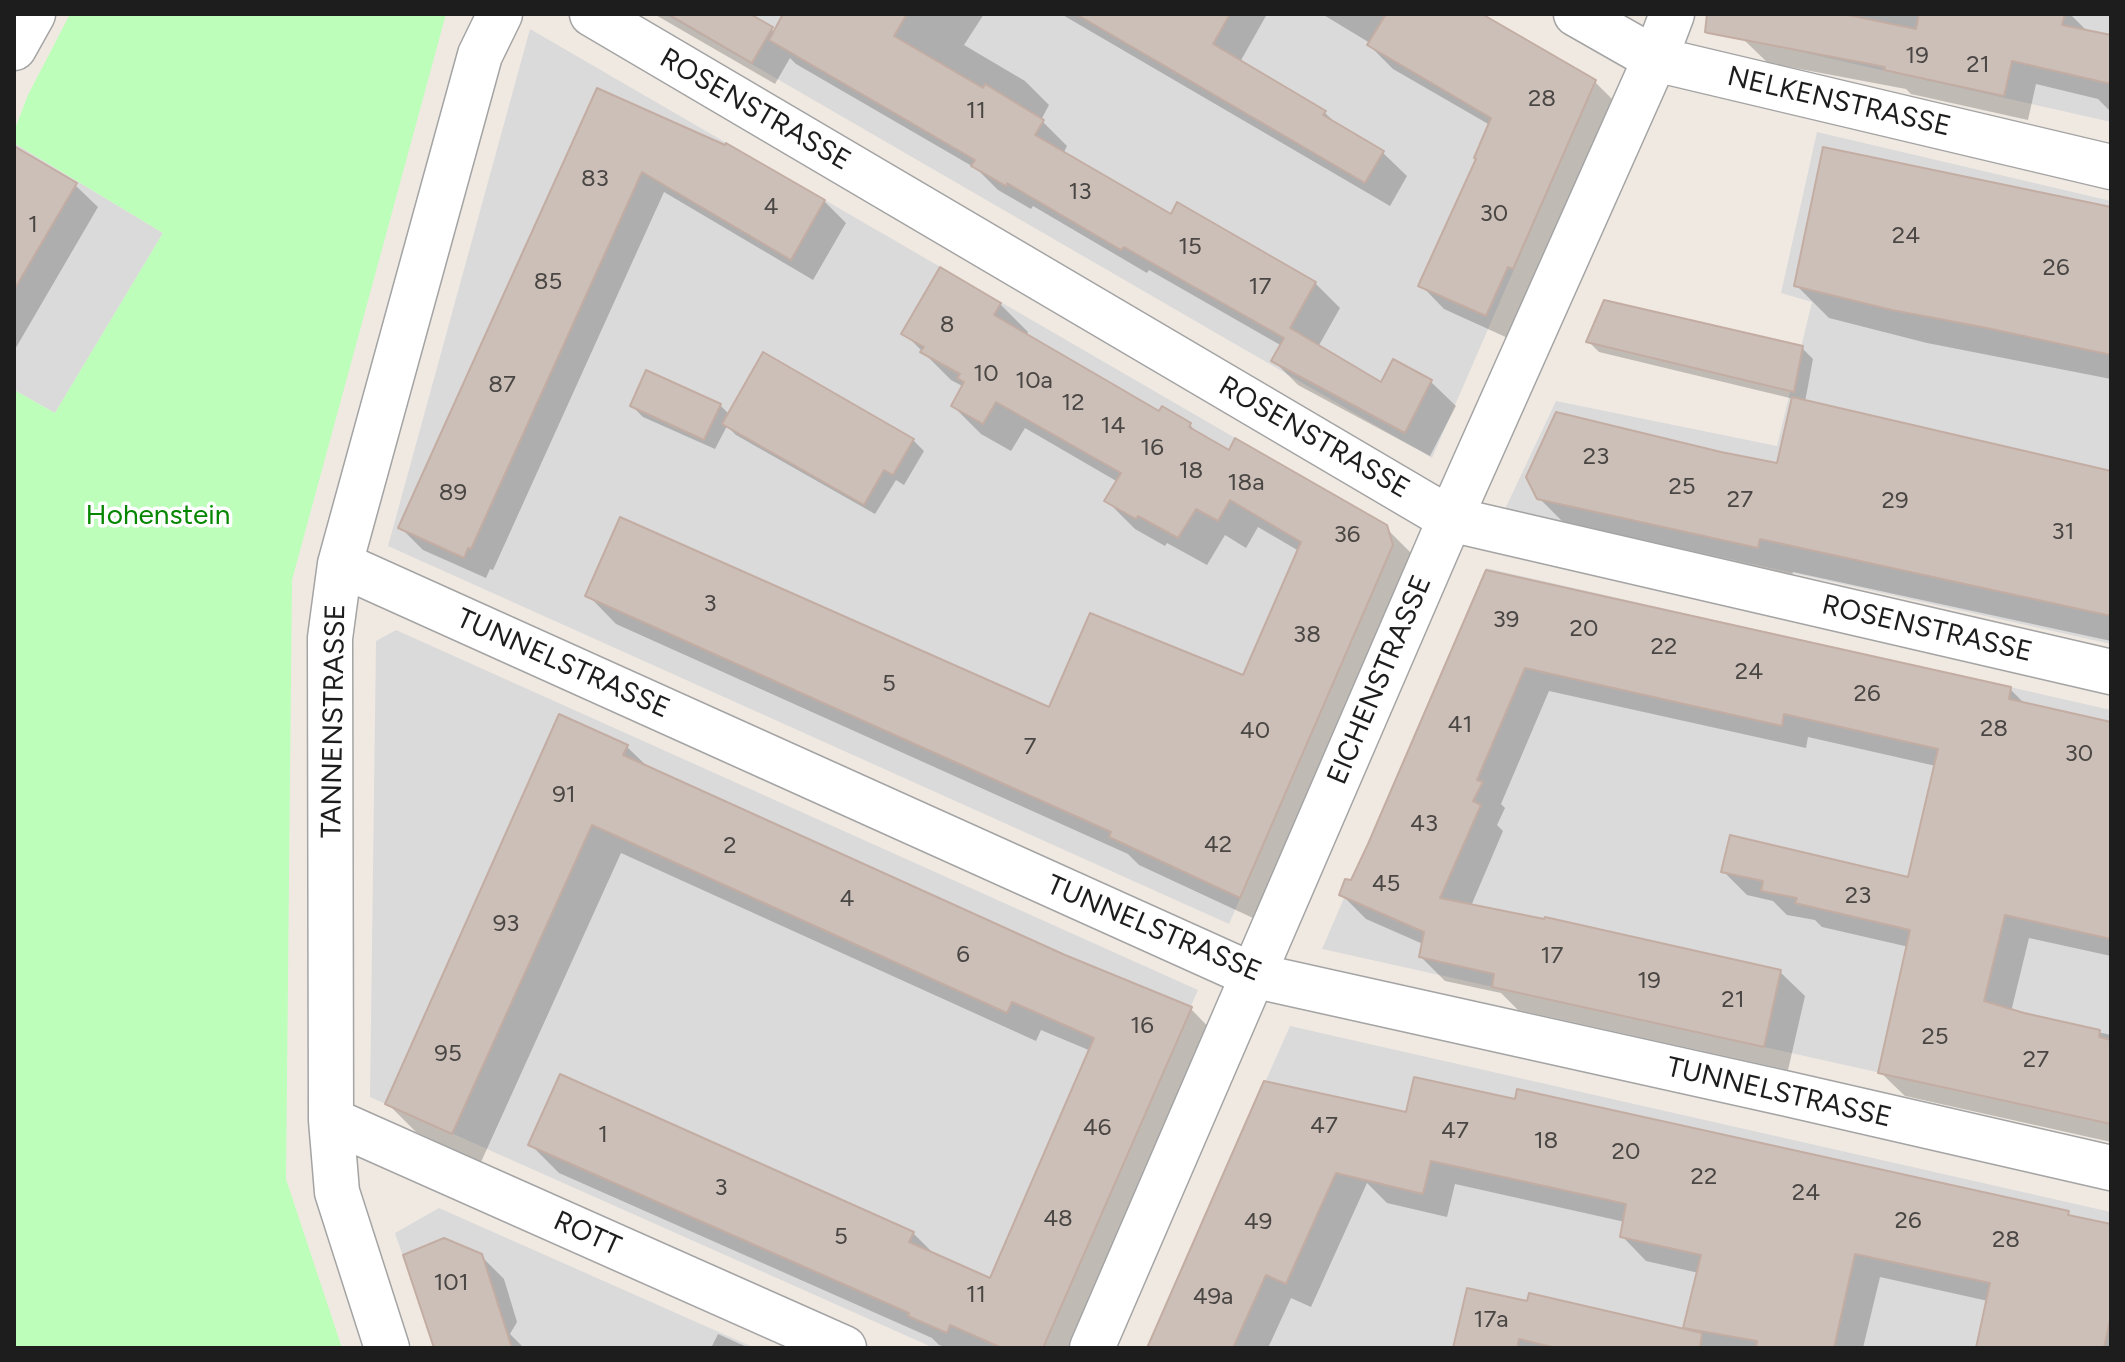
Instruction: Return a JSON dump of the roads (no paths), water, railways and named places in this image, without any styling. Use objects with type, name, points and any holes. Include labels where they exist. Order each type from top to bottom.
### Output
[{"type":"street","points":[[14,48],[33,14]]},
{"type":"street","name":"TANNENSTRASSE","points":[[387,1348],[337,1192],[331,1120],[330,638],[340,564],[480,55],[500,14]]},
{"type":"street","name":"ROSENSTRASSE","points":[[592,14],[1450,519],[2111,672]]},
{"type":"street","name":"NELKENSTRASSE","points":[[1576,14],[1655,59],[2111,167]]},
{"type":"street","name":"EICHENSTRASSE","points":[[1092,1348],[1672,14]]},
{"type":"street","name":"TUNNELSTRASSE","points":[[340,564],[1252,975],[2111,1168]]},
{"type":"street","name":"ROTT","points":[[331,1120],[844,1348]]},
{"type":"park label","name":"Hohenstein","points":[[158,516]]}]
